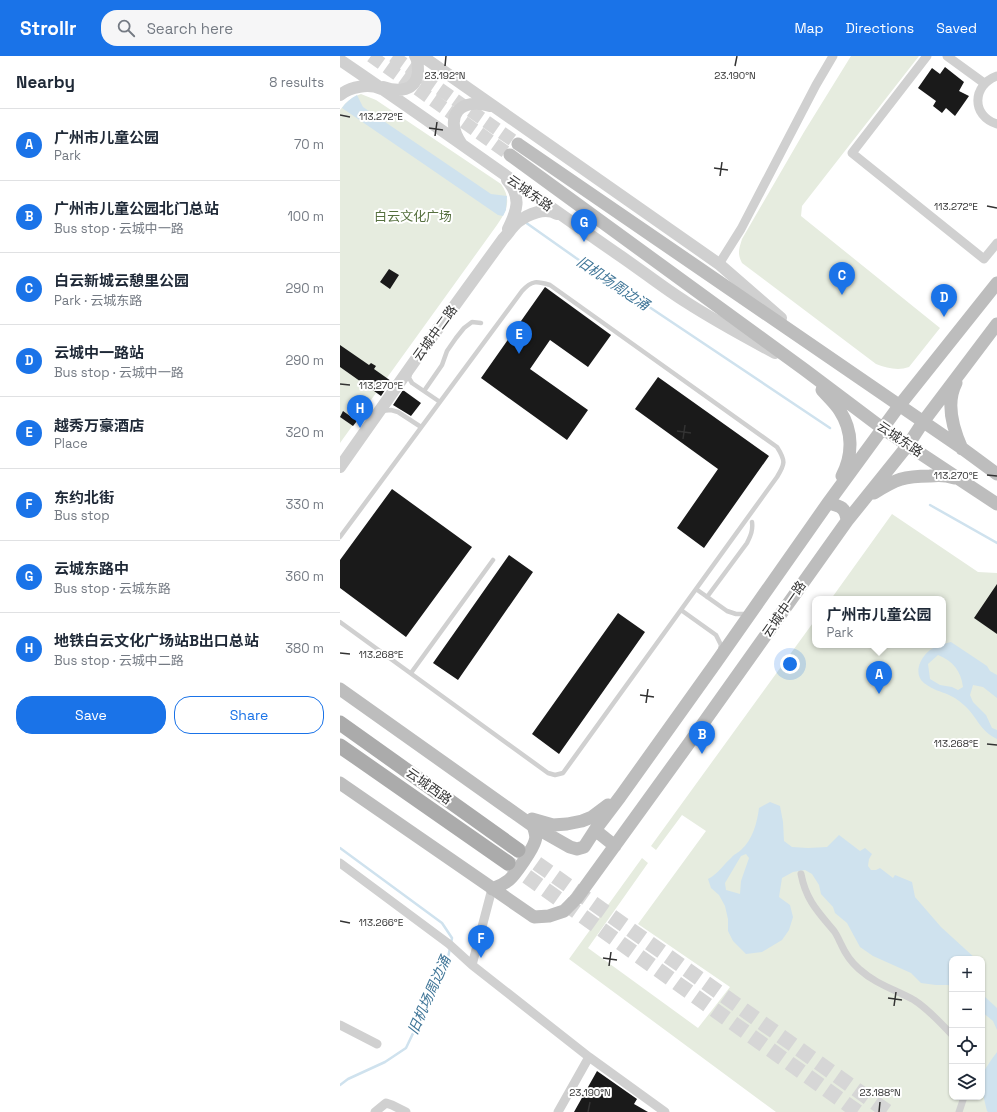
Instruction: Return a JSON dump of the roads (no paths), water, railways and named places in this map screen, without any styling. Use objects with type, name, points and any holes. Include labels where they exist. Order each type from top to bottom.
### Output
[{"type":"main road","name":"云城东路","points":[[518,144],[963,449],[997,474]]},
{"type":"main road","name":"云城东路","points":[[510,155],[805,370],[882,428],[997,504]]},
{"type":"main road","name":"云城中一路","points":[[533,826],[570,847],[577,849],[584,846],[882,428],[997,283]]},
{"type":"main road","name":"云城中一路","points":[[340,783],[534,917],[549,916],[564,911],[577,898],[701,728],[847,520],[908,445],[923,422],[997,324]]},
{"type":"main road","points":[[963,449],[954,429],[951,408],[953,389],[966,366]]},
{"type":"main road","points":[[805,370],[841,412],[850,436],[848,461],[844,472],[828,502],[841,507],[846,514],[847,520]]},
{"type":"main road","points":[[864,499],[904,477],[937,475],[949,476],[964,482]]},
{"type":"main road","points":[[340,689],[533,826],[536,835],[532,849],[510,879],[492,889]]},
{"type":"main road","name":"云城西路","points":[[340,723],[518,850]]},
{"type":"main road","name":"云城西路","points":[[340,746],[508,863]]},
{"type":"main road","points":[[518,815],[553,825],[568,824],[592,817],[620,797]]},
{"type":"main road","points":[[594,830],[615,846]]},
{"type":"street","points":[[373,82],[393,90],[408,88],[416,81],[418,75],[417,59],[415,56]]},
{"type":"street","name":"云城东路","points":[[422,56],[719,264],[817,349]]},
{"type":"street","points":[[719,264],[741,229],[816,85],[833,56]]},
{"type":"street","points":[[927,56],[852,153],[984,259],[997,243]]},
{"type":"street","points":[[947,56],[984,83]]},
{"type":"street","name":"云城东路","points":[[340,60],[684,301],[742,336],[805,370]]},
{"type":"street","points":[[997,76],[990,78],[984,83],[978,97],[978,106],[982,114],[988,120],[997,124]]},
{"type":"street","points":[[340,95],[349,89],[356,87],[376,86],[389,93]]},
{"type":"street","points":[[464,146],[454,131],[454,117],[459,110],[463,106],[476,103],[495,107]]},
{"type":"street","points":[[502,173],[514,188],[516,194],[515,211],[503,239]]},
{"type":"street","points":[[503,239],[517,222],[539,212],[554,212],[573,223]]},
{"type":"street","name":"云城中二路","points":[[340,467],[503,239]]},
{"type":"street","points":[[341,867],[449,944],[472,966],[588,1057],[665,1112]]},
{"type":"street","points":[[800,874],[807,894],[813,905],[836,933],[848,957],[857,968],[872,979],[914,1000],[930,1013],[949,1032]]},
{"type":"street","points":[[472,966],[492,889]]},
{"type":"street","points":[[340,1025],[377,1044]]},
{"type":"street","points":[[558,1112],[588,1057]]},
{"type":"street","points":[[959,1112],[963,1100]]},
{"type":"street","points":[[375,1112],[386,1103],[406,1112]]},
{"type":"lane","points":[[340,538],[522,291],[528,285],[538,281],[550,285],[777,447],[782,455],[784,466],[563,773],[555,775],[548,773],[340,622]]},
{"type":"lane","points":[[424,391],[442,365],[447,351],[464,328],[472,322],[481,323]]},
{"type":"lane","points":[[410,368],[409,378],[412,383],[440,402]]},
{"type":"lane","points":[[380,412],[391,410],[398,412],[421,427]]},
{"type":"lane","points":[[707,597],[747,543],[753,529],[752,522]]},
{"type":"lane","points":[[411,674],[493,560]]},
{"type":"lane","points":[[696,589],[727,611],[736,614],[750,614]]},
{"type":"lane","points":[[681,610],[716,635],[721,645],[718,659]]},
{"type":"water","points":[[357,95],[363,107],[491,194],[507,196],[506,210],[503,216],[498,215],[342,108],[349,100]]},
{"type":"water","points":[[951,642],[987,666],[990,671],[997,675],[997,698],[983,687],[973,685],[970,695],[973,702],[986,715],[992,728],[997,730],[997,739],[982,728],[962,703],[951,696],[930,687],[920,678],[918,672],[919,666],[926,654],[931,649],[946,648],[946,643]],"holes":[[[938,655],[948,660],[958,671],[962,681],[963,687],[958,690],[952,687],[940,685],[930,679],[928,664]]]},
{"type":"water","points":[[770,802],[780,806],[784,841],[792,847],[827,847],[839,835],[860,851],[865,848],[872,854],[869,859],[868,866],[871,870],[880,868],[893,878],[895,875],[912,882],[915,897],[941,927],[973,956],[949,956],[949,986],[921,983],[911,973],[873,956],[860,947],[847,923],[835,913],[833,907],[821,894],[819,885],[812,874],[805,870],[793,872],[782,878],[779,897],[790,905],[793,917],[789,930],[782,940],[762,952],[746,954],[733,941],[728,931],[728,919],[725,906],[719,895],[711,888],[708,879],[718,872],[745,846],[749,841],[757,819],[759,808]],"holes":[[[746,854],[749,858],[741,881],[740,894],[726,890],[725,883],[741,856]]]},
{"type":"water","points":[[985,997],[997,1008],[997,1030],[993,1021],[985,1014]]},
{"type":"water","points":[[997,1052],[997,1112],[988,1112],[984,1100],[985,1071]]},
{"type":"waterway","name":"旧机场周边涌","points":[[525,222],[576,258],[830,428]]},
{"type":"waterway","name":"旧机场周边涌","points":[[930,505],[997,543]]},
{"type":"waterway","name":"旧机场周边涌","points":[[340,848],[442,923],[452,938],[451,943]]},
{"type":"waterway","name":"旧机场周边涌","points":[[340,1085],[348,1079],[385,1062],[406,1048],[447,962],[450,948]]},
{"type":"tunnel","points":[[371,56],[510,155]]},
{"type":"tunnel","points":[[393,56],[518,144]]},
{"type":"tunnel","points":[[518,850],[888,1112]]},
{"type":"tunnel","points":[[508,863],[858,1112]]},
{"type":"place","name":"云城东路中","points":[[584,242]]},
{"type":"place","name":"白云新城云憩里公园","points":[[842,295]]},
{"type":"place","name":"云城中一路站","points":[[944,317]]},
{"type":"place","name":"越秀万豪酒店","points":[[519,354]]},
{"type":"place","name":"地铁白云文化广场站B出口总站","points":[[360,428]]},
{"type":"place","name":"广州市儿童公园","points":[[879,694]]},
{"type":"place","name":"广州市儿童公园北门总站","points":[[702,754]]},
{"type":"place","name":"东约北街","points":[[481,958]]},
{"type":"park label","name":"白云文化广场","points":[[413,216]]}]
